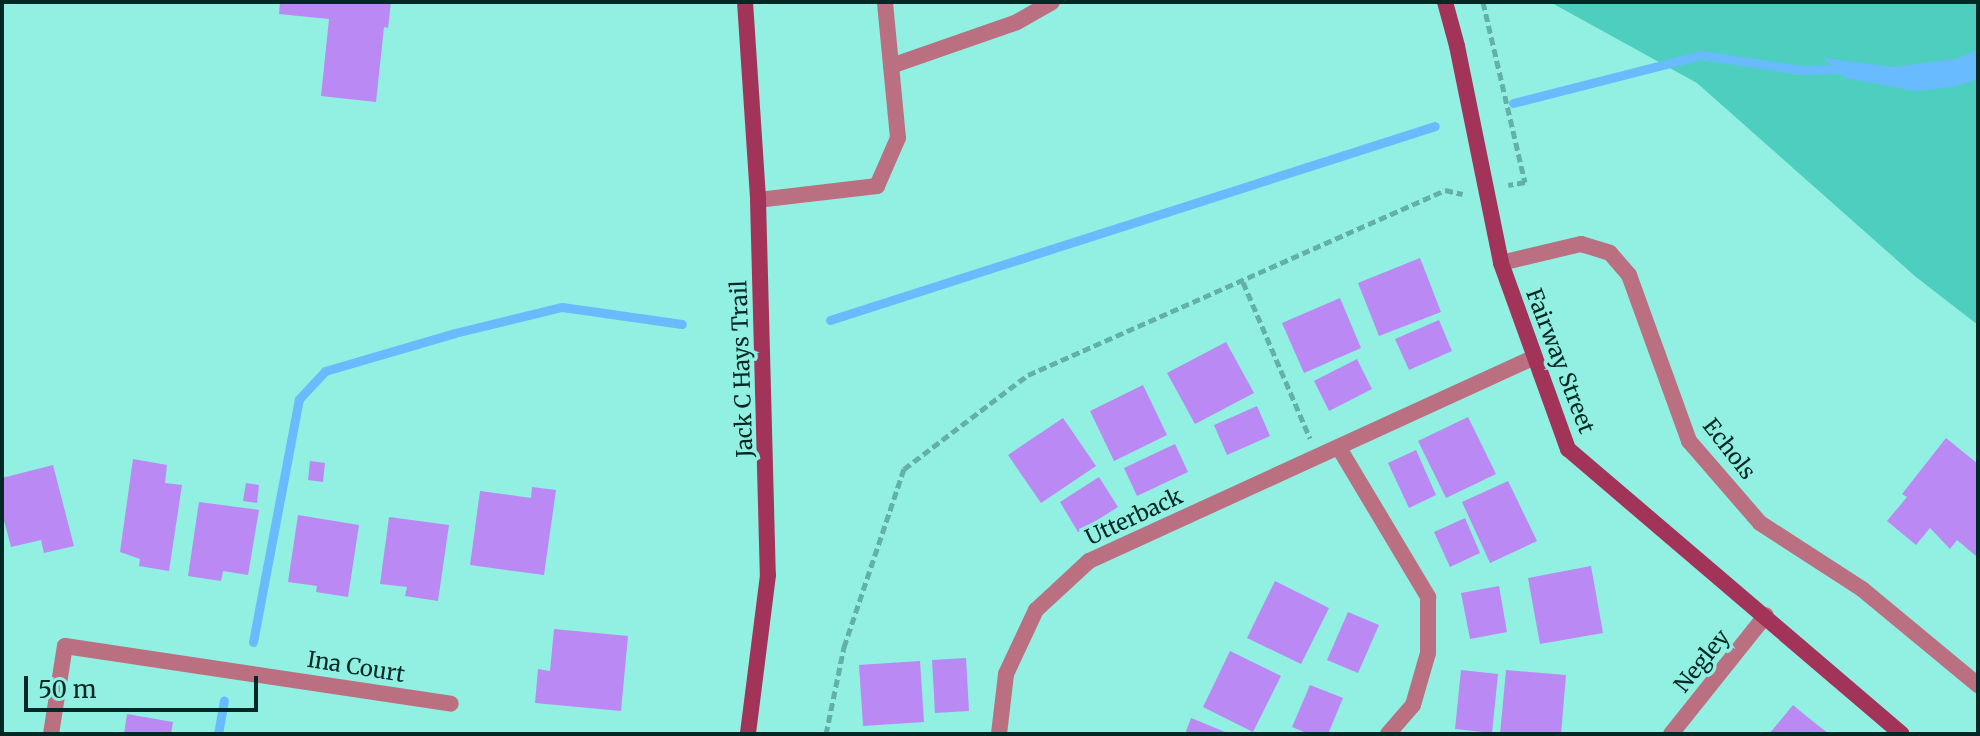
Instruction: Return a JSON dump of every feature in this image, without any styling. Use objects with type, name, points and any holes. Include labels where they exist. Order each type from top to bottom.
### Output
[{"type":"street","name":"Jack C Hays Trail","points":[[745,2],[758,200],[768,575],[748,734]]},
{"type":"street","points":[[758,200],[877,186],[898,138],[885,2]]},
{"type":"street","points":[[891,66],[1017,22],[1052,2]]},
{"type":"street","name":"Fairway Street","points":[[1445,2],[1501,263],[1516,313],[1568,449],[1902,734]]},
{"type":"street","name":"Echols","points":[[1501,263],[1581,244],[1610,253],[1629,275],[1689,441],[1760,523],[1862,589],[1978,685]]},
{"type":"street","name":"Utterback","points":[[999,734],[1006,674],[1036,610],[1089,561],[1535,357]]},
{"type":"street","points":[[1339,448],[1428,597],[1428,653],[1413,705],[1388,734]]},
{"type":"street","name":"Negley","points":[[1671,734],[1766,615]]},
{"type":"street","name":"Ina Court","points":[[51,734],[65,646],[451,704]]},
{"type":"path","points":[[826,734],[844,647],[904,469],[1028,375],[1445,190],[1460,195],[1525,182],[1483,2]]},
{"type":"path","points":[[1243,282],[1318,457]]},
{"type":"shaded area","points":[[1550,2],[1978,2],[1978,325],[1916,277],[1697,83]]},
{"type":"shaded area","points":[[1978,50],[1978,79],[1953,87],[1915,91],[1845,78],[1823,58],[1893,67],[1956,59]]},
{"type":"building","points":[[280,2],[391,2],[388,28],[384,27],[376,102],[321,96],[329,19],[279,14]]},
{"type":"building","points":[[1420,258],[1441,312],[1379,336],[1358,283]]},
{"type":"building","points":[[1340,298],[1361,348],[1304,373],[1282,323]]},
{"type":"building","points":[[1439,320],[1452,351],[1409,370],[1395,339]]},
{"type":"building","points":[[1226,342],[1254,393],[1195,424],[1167,373]]},
{"type":"building","points":[[1357,359],[1372,389],[1329,411],[1314,381]]},
{"type":"building","points":[[1143,385],[1167,435],[1114,461],[1090,411]]},
{"type":"building","points":[[1257,406],[1270,436],[1227,455],[1214,425]]},
{"type":"building","points":[[1468,417],[1496,474],[1446,498],[1418,441]]},
{"type":"building","points":[[1063,418],[1096,466],[1041,503],[1008,455]]},
{"type":"building","points":[[1946,438],[1978,464],[1976,556],[1957,540],[1950,549],[1930,528],[1916,545],[1887,521],[1907,497],[1902,494]]},
{"type":"building","points":[[1175,444],[1188,472],[1137,496],[1124,468]]},
{"type":"building","points":[[1416,450],[1436,495],[1409,508],[1388,463]]},
{"type":"building","points":[[133,459],[167,465],[165,483],[182,485],[169,571],[139,566],[140,559],[120,552]]},
{"type":"building","points":[[310,461],[325,463],[323,482],[308,480]]},
{"type":"building","points":[[53,465],[74,546],[44,553],[41,540],[11,547],[2,513],[2,478]]},
{"type":"building","points":[[1099,477],[1118,507],[1078,532],[1060,502]]},
{"type":"building","points":[[1508,481],[1537,541],[1490,563],[1462,502]]},
{"type":"building","points":[[246,483],[259,485],[257,503],[243,501]]},
{"type":"building","points":[[532,487],[556,490],[544,575],[470,565],[480,491],[531,498]]},
{"type":"building","points":[[199,502],[259,510],[248,575],[223,571],[221,581],[188,576]]},
{"type":"building","points":[[298,515],[359,525],[348,597],[316,592],[317,586],[288,582]]},
{"type":"building","points":[[389,517],[449,525],[438,601],[405,596],[407,587],[380,584]]},
{"type":"building","points":[[1465,518],[1480,553],[1450,567],[1434,532]]},
{"type":"building","points":[[1591,566],[1603,633],[1540,644],[1528,578]]},
{"type":"building","points":[[1275,581],[1329,608],[1301,664],[1247,638]]},
{"type":"building","points":[[1499,586],[1507,632],[1470,639],[1461,593]]},
{"type":"building","points":[[1348,612],[1379,625],[1358,673],[1327,660]]},
{"type":"building","points":[[554,629],[628,636],[621,711],[535,703],[538,669],[550,671]]},
{"type":"building","points":[[1230,651],[1281,676],[1253,732],[1203,707]]},
{"type":"building","points":[[966,658],[969,711],[935,713],[932,660]]},
{"type":"building","points":[[920,661],[924,722],[863,726],[859,665]]},
{"type":"building","points":[[1461,670],[1498,674],[1492,733],[1455,729]]},
{"type":"building","points":[[1506,670],[1566,675],[1561,734],[1500,734]]},
{"type":"building","points":[[1310,685],[1343,698],[1328,734],[1309,734],[1292,727]]},
{"type":"building","points":[[1793,705],[1805,715],[1829,734],[1769,734]]},
{"type":"building","points":[[127,714],[173,722],[171,734],[124,734]]},
{"type":"building","points":[[1191,718],[1230,734],[1185,734]]},
{"type":"waterway","points":[[1513,103],[1701,55],[1801,70],[1842,69]]},
{"type":"waterway","points":[[830,320],[1435,126]]},
{"type":"waterway","points":[[253,642],[299,399],[325,371],[455,333],[562,307],[682,324]]},
{"type":"waterway","points":[[218,734],[224,701]]}]
